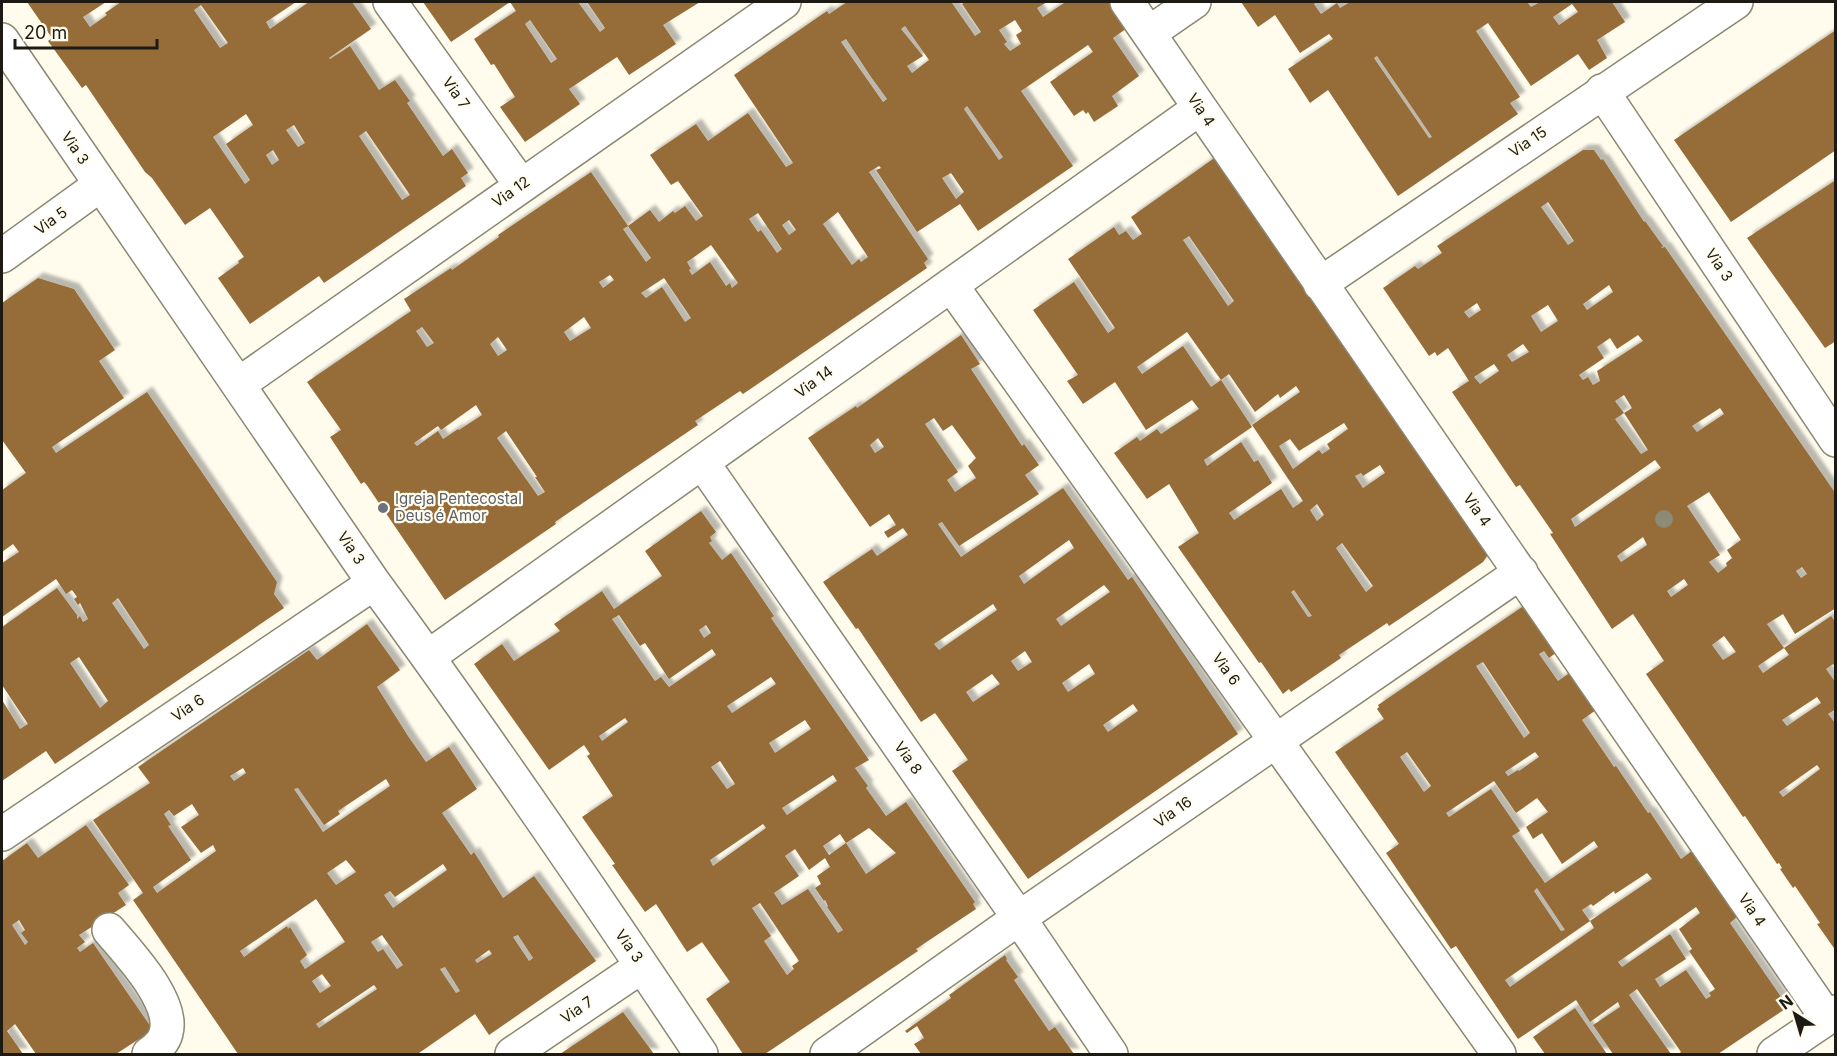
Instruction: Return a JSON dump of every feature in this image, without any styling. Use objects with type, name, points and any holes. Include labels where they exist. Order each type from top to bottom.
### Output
[{"type":"street","name":"Via 7","points":[[390,2],[521,185]]},
{"type":"street","name":"Via 4","points":[[1127,2],[1320,285],[1831,1015]]},
{"type":"street","points":[[1149,33],[1194,2]]},
{"type":"street","name":"Via 15","points":[[1320,285],[1736,2]]},
{"type":"street","name":"Via 12","points":[[239,384],[778,3]]},
{"type":"street","name":"Via 3","points":[[2,40],[701,1054]]},
{"type":"street","name":"Via 3","points":[[1602,91],[1836,440]]},
{"type":"street","name":"Via 14","points":[[428,657],[1200,108]]},
{"type":"street","name":"Via 5","points":[[2,256],[100,185]]},
{"type":"street","name":"Via 6","points":[[951,285],[1499,1054]]},
{"type":"street","name":"Via 8","points":[[702,462],[1111,1054]]},
{"type":"street","name":"Via 16","points":[[827,1054],[1019,918],[1521,573]]},
{"type":"street","name":"Via 6","points":[[2,834],[375,583]]},
{"type":"street","points":[[109,930],[148,980],[161,1001],[167,1017],[166,1034],[158,1047],[149,1054]]},
{"type":"street","name":"Via 7","points":[[512,1054],[642,966]]},
{"type":"street","points":[[1774,1054],[1831,1015]]},
{"type":"building","points":[[27,2],[106,2],[83,17],[90,27],[121,2],[296,2],[266,22],[270,29],[309,2],[352,2],[371,29],[329,58],[350,46],[379,90],[395,80],[410,101],[407,103],[443,156],[452,149],[468,173],[461,178],[466,186],[324,283],[319,276],[250,324],[218,278],[244,257],[210,208],[185,225],[152,178],[145,172],[86,85],[82,88],[48,41],[52,38]],"holes":[[[201,5],[228,43],[220,48],[194,10]],[[246,114],[253,125],[226,144],[250,180],[245,184],[213,137]],[[294,125],[305,143],[298,147],[286,130]],[[366,131],[410,195],[402,200],[359,136]],[[273,150],[279,160],[272,165],[266,155]]]},
{"type":"building","points":[[423,2],[510,2],[451,42]]},
{"type":"building","points":[[510,2],[578,2],[600,32],[605,28],[587,2],[700,2],[663,25],[676,44],[629,75],[617,57],[569,89],[580,104],[525,142],[500,107],[515,97],[494,64],[491,65],[474,39],[516,11]],"holes":[[[530,20],[557,59],[551,63],[525,24]]]},
{"type":"building","points":[[847,2],[954,2],[952,3],[975,36],[981,32],[962,4],[965,2],[1047,2],[1037,8],[1043,17],[1063,2],[1114,2],[1130,26],[1113,38],[1139,76],[1112,96],[1118,106],[1094,122],[1088,112],[1086,114],[1083,110],[1074,116],[1050,82],[1093,52],[1088,45],[1021,91],[1073,166],[978,231],[960,204],[917,232],[876,170],[881,168],[879,166],[869,172],[928,259],[924,263],[927,268],[743,394],[740,391],[695,421],[698,425],[445,600],[366,484],[364,482],[361,484],[330,437],[341,430],[307,382],[411,311],[404,299],[451,268],[452,270],[499,237],[498,235],[591,172],[628,226],[650,210],[659,222],[673,211],[675,213],[685,206],[696,221],[703,216],[678,181],[671,185],[650,155],[696,124],[708,141],[748,113],[786,167],[793,163],[734,75],[827,11],[829,14]],"holes":[[[1015,20],[1022,31],[1016,35],[1021,44],[1010,51],[1004,44],[1007,42],[999,30]],[[905,26],[929,60],[912,73],[907,66],[923,56],[901,29]],[[846,39],[887,99],[883,102],[841,42]],[[967,106],[1003,157],[999,160],[964,109]],[[951,173],[964,192],[956,199],[942,178]],[[838,212],[868,257],[861,262],[859,259],[852,265],[823,224]],[[758,213],[782,249],[777,253],[761,230],[758,232],[749,219]],[[789,220],[796,230],[789,235],[782,225]],[[628,226],[651,258],[646,262],[623,229]],[[711,245],[738,283],[732,288],[730,283],[726,286],[710,262],[692,275],[689,270],[691,269],[687,262]],[[610,275],[614,280],[603,288],[599,282]],[[664,278],[691,318],[685,322],[662,287],[646,298],[641,293]],[[584,317],[591,328],[570,341],[564,332]],[[422,327],[434,343],[427,347],[416,331]],[[498,337],[507,350],[498,356],[490,344]],[[476,405],[482,415],[443,439],[438,431],[417,446],[414,443],[438,426],[441,430]],[[506,431],[545,492],[538,496],[497,438]]]},
{"type":"building","points":[[1241,2],[1317,2],[1314,4],[1321,14],[1337,3],[1340,8],[1350,2],[1530,2],[1528,3],[1531,7],[1540,2],[1612,2],[1625,22],[1597,40],[1607,58],[1589,70],[1578,54],[1531,86],[1488,23],[1476,31],[1520,97],[1510,103],[1518,114],[1398,196],[1328,90],[1310,103],[1288,69],[1333,39],[1329,34],[1300,53],[1275,15],[1258,27]],"holes":[[[1572,4],[1578,12],[1559,25],[1553,17]],[[1377,56],[1432,137],[1429,138],[1374,58]]]},
{"type":"building","points":[[1836,30],[1836,150],[1731,222],[1674,140]]},
{"type":"building","points":[[1583,150],[1594,150],[1601,160],[1603,159],[1644,222],[1663,246],[1661,248],[1665,247],[1836,494],[1836,608],[1795,634],[1783,614],[1767,624],[1784,648],[1831,616],[1836,623],[1836,668],[1833,664],[1826,669],[1836,683],[1836,709],[1828,714],[1836,724],[1836,951],[1795,886],[1793,888],[1780,869],[1782,868],[1779,863],[1777,864],[1745,816],[1743,817],[1646,674],[1664,661],[1633,614],[1612,629],[1550,534],[1553,533],[1520,485],[1516,487],[1452,392],[1469,381],[1448,348],[1437,356],[1435,352],[1429,356],[1383,288],[1415,266],[1418,269],[1442,253],[1437,246]],"holes":[[[1548,202],[1574,241],[1568,245],[1541,207]],[[1609,285],[1613,292],[1587,310],[1583,304]],[[1477,303],[1481,310],[1469,318],[1464,312]],[[1548,305],[1558,321],[1541,332],[1531,316]],[[1638,335],[1643,341],[1597,371],[1600,381],[1593,385],[1588,377],[1583,380],[1579,375],[1604,358],[1597,347],[1610,338],[1617,349]],[[1523,344],[1529,352],[1512,362],[1507,355]],[[1494,364],[1499,371],[1480,384],[1474,377]],[[1624,395],[1632,408],[1624,413],[1615,401]],[[1720,408],[1724,414],[1697,432],[1692,426]],[[1624,413],[1648,450],[1641,454],[1615,419]],[[1655,460],[1661,468],[1575,527],[1571,519]],[[1709,492],[1741,540],[1727,550],[1732,558],[1726,563],[1727,566],[1718,573],[1709,562],[1720,555],[1687,506]],[[1643,537],[1647,545],[1621,562],[1617,556]],[[1802,567],[1807,574],[1801,578],[1796,571]],[[1684,579],[1688,585],[1671,597],[1667,591]],[[1724,636],[1736,652],[1723,660],[1712,645]],[[1784,648],[1789,655],[1763,673],[1758,666]],[[1817,697],[1821,703],[1787,726],[1782,720]],[[1817,765],[1820,769],[1783,797],[1779,792]]]},
{"type":"building","points":[[1220,154],[1489,553],[1483,562],[1389,626],[1387,623],[1339,655],[1341,658],[1291,692],[1289,689],[1283,694],[1178,547],[1199,533],[1169,484],[1147,499],[1114,453],[1137,437],[1140,441],[1157,429],[1161,434],[1199,409],[1192,400],[1146,430],[1115,382],[1083,404],[1067,381],[1078,375],[1033,310],[1074,282],[1108,333],[1115,328],[1068,259],[1114,227],[1119,235],[1126,231],[1133,240],[1142,234],[1131,217]],"holes":[[[1189,236],[1234,301],[1228,306],[1183,240]],[[1187,332],[1221,380],[1211,387],[1183,346],[1142,374],[1137,367]],[[1229,374],[1255,412],[1278,394],[1280,398],[1296,386],[1300,392],[1252,425],[1303,501],[1293,508],[1281,489],[1234,520],[1229,513],[1272,483],[1258,460],[1254,462],[1241,442],[1207,466],[1204,460],[1252,427],[1221,380]],[[1344,423],[1348,429],[1327,444],[1330,449],[1322,454],[1319,450],[1293,469],[1279,446],[1290,439],[1299,451]],[[1380,465],[1385,473],[1363,488],[1355,476],[1361,473],[1363,476]],[[1317,504],[1324,515],[1317,521],[1310,510]],[[1342,543],[1373,586],[1366,592],[1336,548]],[[1294,590],[1312,616],[1308,617],[1291,592]]]},
{"type":"building","points":[[1836,180],[1836,341],[1825,348],[1747,238]]},
{"type":"building","points":[[38,278],[74,289],[115,350],[99,361],[124,398],[52,447],[56,453],[147,392],[277,582],[274,594],[284,608],[55,764],[46,751],[2,781],[2,700],[20,729],[28,724],[2,685],[2,627],[57,588],[77,615],[77,619],[80,616],[83,622],[88,619],[80,603],[78,605],[74,599],[77,597],[72,590],[66,594],[56,579],[2,617],[2,563],[19,552],[13,544],[2,552],[2,490],[26,473],[2,440],[2,303]],"holes":[[[118,598],[149,645],[144,649],[112,603]],[[79,657],[108,701],[100,708],[70,663]]]},
{"type":"building","points":[[961,335],[980,364],[971,369],[1022,446],[1024,444],[1039,465],[1025,475],[1039,494],[959,546],[942,522],[938,524],[961,557],[1063,488],[1128,580],[1132,577],[1238,734],[1028,879],[952,771],[968,760],[935,713],[921,722],[858,628],[856,629],[823,582],[872,549],[877,556],[908,535],[903,528],[888,538],[884,532],[896,525],[889,514],[870,527],[808,438],[856,406],[857,408]],"holes":[[[934,418],[943,431],[952,425],[976,458],[968,466],[976,478],[955,492],[947,480],[958,472],[925,424]],[[878,438],[884,447],[875,453],[870,445]],[[1069,540],[1074,548],[1024,584],[1019,576]],[[1104,585],[1110,592],[1061,626],[1056,619]],[[993,604],[997,610],[939,650],[934,644]],[[1025,651],[1032,662],[1018,671],[1011,661]],[[1089,664],[1095,674],[1068,692],[1062,683]],[[992,674],[1000,684],[973,702],[966,692]],[[1133,704],[1138,711],[1108,732],[1103,725]]]},
{"type":"building","points":[[701,511],[716,532],[710,537],[712,541],[709,543],[722,560],[731,553],[774,616],[771,618],[869,760],[855,768],[868,786],[866,788],[886,816],[906,802],[975,902],[973,904],[976,909],[916,949],[918,951],[765,1054],[743,1054],[706,999],[730,982],[702,942],[687,952],[656,904],[645,912],[582,817],[613,796],[587,756],[590,754],[584,745],[549,770],[474,664],[502,644],[514,661],[560,631],[554,624],[602,591],[614,609],[662,576],[645,551]],"holes":[[[619,615],[640,646],[645,643],[669,679],[712,649],[716,655],[669,687],[661,677],[655,681],[612,619]],[[706,625],[711,633],[704,638],[699,630]],[[771,677],[776,684],[732,713],[727,706]],[[625,718],[628,722],[602,741],[599,736]],[[805,720],[811,729],[775,753],[769,743]],[[720,761],[735,784],[727,789],[711,767]],[[833,775],[837,781],[787,815],[782,808]],[[763,824],[766,828],[713,866],[710,860]],[[869,828],[896,853],[866,874],[846,843]],[[840,834],[846,843],[829,855],[823,846]],[[795,849],[809,870],[825,858],[830,867],[817,876],[821,884],[815,888],[843,930],[838,933],[808,889],[782,905],[774,893],[799,876],[785,856]],[[760,903],[799,961],[792,966],[794,969],[787,975],[764,941],[771,936],[752,908]]]},
{"type":"building","points":[[1525,605],[1557,652],[1549,658],[1544,651],[1539,654],[1558,681],[1571,672],[1596,710],[1582,720],[1648,813],[1650,812],[1681,859],[1696,848],[1738,916],[1730,923],[1788,1007],[1718,1054],[1678,1054],[1681,1052],[1637,989],[1629,995],[1671,1054],[1613,1054],[1593,1025],[1620,1007],[1618,1002],[1590,1022],[1576,1000],[1518,1039],[1456,946],[1451,949],[1386,853],[1399,844],[1335,752],[1384,719],[1377,709],[1378,705]],"holes":[[[1483,662],[1530,733],[1524,738],[1476,666]],[[1407,752],[1431,786],[1424,792],[1400,757]],[[1535,752],[1539,757],[1508,776],[1505,772]],[[1494,781],[1516,813],[1537,798],[1548,812],[1526,827],[1533,839],[1542,833],[1562,864],[1594,841],[1598,847],[1545,883],[1512,836],[1520,831],[1491,789],[1449,817],[1446,813]],[[1647,873],[1652,879],[1590,921],[1582,910],[1591,904],[1593,906],[1614,891],[1615,894]],[[1537,888],[1565,930],[1561,931],[1534,891]],[[1696,907],[1700,913],[1679,929],[1692,949],[1689,951],[1715,989],[1706,999],[1686,970],[1660,987],[1655,979],[1686,959],[1670,934],[1622,967],[1618,962]],[[1590,921],[1594,928],[1510,987],[1505,980]]]},
{"type":"building","points":[[367,624],[400,670],[377,687],[408,736],[426,762],[449,747],[477,789],[442,813],[471,855],[474,852],[503,898],[534,876],[596,961],[489,1035],[475,1014],[420,1054],[238,1054],[133,900],[143,893],[93,820],[150,783],[138,767],[309,650],[317,660]],"holes":[[[243,768],[246,773],[234,781],[230,776]],[[386,779],[390,786],[323,832],[294,789],[298,788],[324,825],[340,814],[338,811]],[[192,804],[199,815],[181,827],[201,853],[213,845],[216,851],[157,893],[153,887],[191,860],[168,826],[171,825],[164,814],[169,810],[174,816]],[[346,860],[356,872],[336,885],[327,873]],[[443,864],[447,870],[393,908],[384,895],[390,891],[395,897]],[[316,899],[345,942],[305,969],[300,961],[307,955],[290,927],[288,929],[287,926],[244,957],[240,951]],[[382,935],[403,965],[397,969],[383,949],[378,952],[371,942]],[[518,935],[533,958],[529,961],[513,937]],[[489,950],[492,954],[477,963],[475,960]],[[445,967],[460,991],[456,993],[440,969]],[[322,974],[331,986],[320,993],[312,981]],[[374,985],[377,989],[319,1028],[316,1024]]]},
{"type":"building","points":[[86,825],[129,885],[118,893],[126,905],[79,935],[85,942],[77,948],[80,952],[93,943],[153,1030],[116,1054],[36,1054],[15,1024],[7,1031],[23,1054],[2,1054],[2,861],[27,843],[38,858]],"holes":[[[19,920],[25,930],[21,933],[28,942],[25,945],[12,925]]]},
{"type":"building","points":[[1005,955],[1018,977],[1014,980],[1049,1031],[1055,1027],[1074,1054],[921,1054],[914,1044],[924,1038],[917,1026],[907,1033],[905,1031],[951,998],[949,995]]},
{"type":"building","points":[[1575,1008],[1607,1054],[1545,1054],[1533,1037]]},
{"type":"building","points":[[623,1012],[654,1054],[560,1054]]},
{"type":"place","name":"Igreja Pentecostal Deus é Amor","points":[[383,508]]}]
